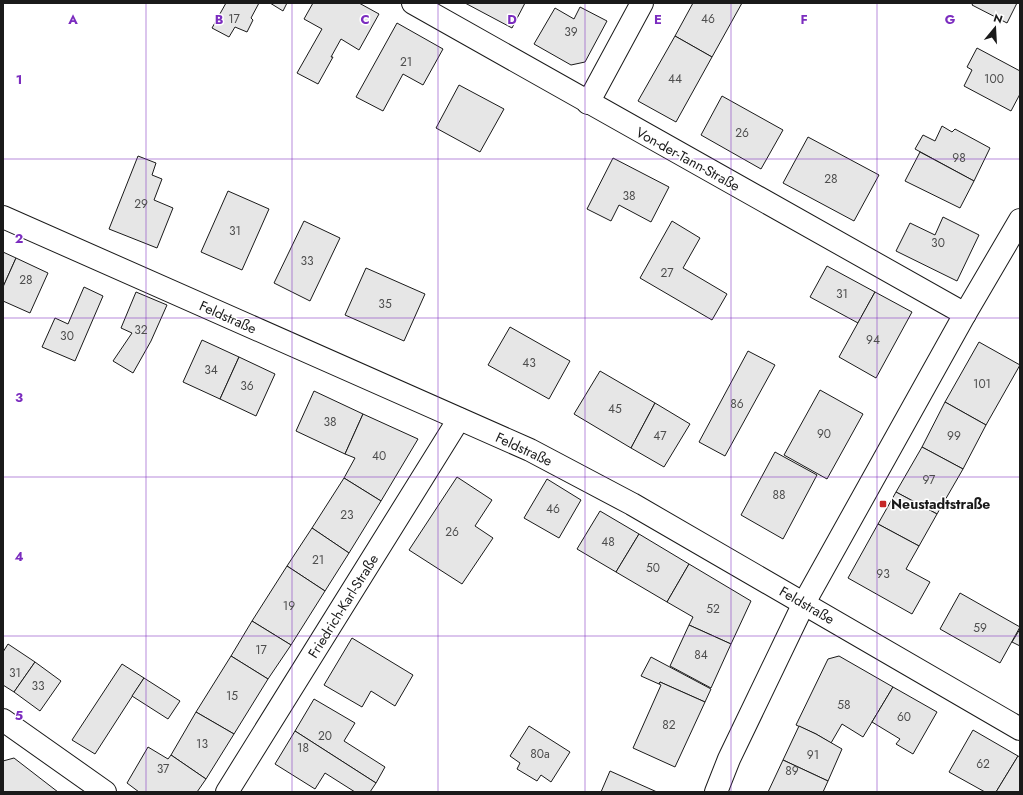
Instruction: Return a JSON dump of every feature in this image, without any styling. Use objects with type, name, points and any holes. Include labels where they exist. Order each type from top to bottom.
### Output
[{"type":"street","name":"Von-der-Tann-Straße","points":[[412,3],[965,314]]},
{"type":"street","points":[[588,103],[642,3]]},
{"type":"street","name":"Feldstraße","points":[[3,217],[530,450],[632,504],[1020,729]]},
{"type":"street","points":[[716,792],[729,759],[804,603],[965,314],[1020,220]]},
{"type":"street","name":"Friedrich-Karl-Straße","points":[[227,792],[459,419]]},
{"type":"street","points":[[3,720],[105,792]]},
{"type":"building","points":[[226,3],[259,3],[251,18],[253,20],[247,32],[235,27],[229,37],[212,28]]},
{"type":"building","points":[[270,3],[287,3],[283,11]]},
{"type":"building","points":[[313,3],[359,3],[379,14],[359,50],[341,39],[318,84],[297,73],[322,29],[304,19]]},
{"type":"building","points":[[465,3],[525,3],[512,28]]},
{"type":"building","points":[[693,3],[742,3],[712,57],[675,36]]},
{"type":"building","points":[[973,3],[1017,3],[1007,23],[972,5]]},
{"type":"building","points":[[580,7],[607,21],[585,62],[571,65],[534,44],[555,8],[574,19]]},
{"type":"building","points":[[397,23],[443,49],[423,85],[403,74],[383,111],[356,97]]},
{"type":"building","points":[[675,36],[712,57],[676,122],[638,101]]},
{"type":"building","points":[[977,48],[1020,71],[1020,94],[1011,111],[964,86],[972,70],[967,67]]},
{"type":"building","points":[[459,85],[504,109],[480,152],[436,128]]},
{"type":"building","points":[[722,96],[783,130],[761,169],[701,135]]},
{"type":"building","points":[[942,126],[952,132],[955,129],[990,148],[974,181],[915,149],[923,135],[935,141]]},
{"type":"building","points":[[808,137],[879,175],[854,221],[783,183]]},
{"type":"building","points":[[920,152],[974,181],[960,208],[905,181]]},
{"type":"building","points":[[138,156],[156,163],[152,175],[162,179],[154,200],[173,208],[157,248],[109,229]]},
{"type":"building","points":[[613,158],[669,187],[651,222],[619,205],[611,221],[587,209]]},
{"type":"building","points":[[228,191],[269,209],[242,270],[201,252]]},
{"type":"building","points":[[943,217],[979,235],[957,281],[896,251],[910,223],[935,235]]},
{"type":"building","points":[[304,221],[340,238],[310,301],[274,283]]},
{"type":"building","points":[[672,221],[700,238],[683,268],[727,294],[712,320],[640,278]]},
{"type":"building","points":[[3,252],[16,258],[3,287]]},
{"type":"building","points":[[16,258],[48,273],[30,313],[3,301],[3,287]]},
{"type":"building","points":[[827,266],[875,292],[858,323],[810,297]]},
{"type":"building","points":[[366,268],[425,294],[404,341],[345,315]]},
{"type":"building","points":[[84,287],[103,296],[75,361],[42,347],[55,318],[68,324]]},
{"type":"building","points":[[136,292],[167,305],[151,341],[133,373],[113,361],[132,333],[121,328]]},
{"type":"building","points":[[875,292],[912,312],[876,378],[839,357]]},
{"type":"building","points":[[510,327],[570,361],[549,399],[488,365]]},
{"type":"building","points":[[202,340],[239,357],[220,399],[183,382]]},
{"type":"building","points":[[979,342],[1020,365],[986,425],[945,402]]},
{"type":"building","points":[[748,351],[775,365],[725,456],[699,442]]},
{"type":"building","points":[[239,357],[275,374],[256,416],[220,399]]},
{"type":"building","points":[[600,371],[655,403],[631,448],[574,414]]},
{"type":"building","points":[[820,390],[863,414],[827,479],[784,455]]},
{"type":"building","points":[[314,391],[363,414],[345,454],[296,431]]},
{"type":"building","points":[[945,402],[986,425],[963,469],[922,447]]},
{"type":"building","points":[[655,403],[690,424],[664,467],[631,448]]},
{"type":"building","points":[[363,414],[418,439],[381,501],[344,478],[355,458],[345,454]]},
{"type":"building","points":[[922,447],[963,469],[937,514],[896,492]]},
{"type":"building","points":[[775,452],[817,475],[783,539],[741,515]]},
{"type":"building","points":[[457,477],[492,500],[475,526],[493,538],[462,584],[409,550]]},
{"type":"building","points":[[344,478],[381,501],[349,553],[312,528]]},
{"type":"building","points":[[547,479],[581,500],[559,538],[524,518]]},
{"type":"building","points":[[896,492],[937,514],[919,546],[878,524]]},
{"type":"building","points":[[600,511],[639,534],[616,572],[577,549]]},
{"type":"building","points":[[878,524],[919,546],[906,569],[930,582],[912,614],[848,578]]},
{"type":"building","points":[[312,528],[349,553],[325,591],[287,566]]},
{"type":"building","points":[[639,534],[689,564],[667,602],[616,572]]},
{"type":"building","points":[[689,564],[751,601],[731,644],[689,625],[693,617],[667,602]]},
{"type":"building","points":[[287,566],[325,591],[291,645],[252,621]]},
{"type":"building","points":[[960,593],[1020,627],[1000,663],[940,629]]},
{"type":"building","points":[[252,621],[291,645],[268,679],[231,656]]},
{"type":"building","points":[[689,625],[731,644],[711,688],[670,666]]},
{"type":"building","points":[[1020,629],[1020,646],[1012,642]]},
{"type":"building","points":[[352,638],[413,675],[395,706],[371,691],[362,707],[324,685]]},
{"type":"building","points":[[8,644],[35,662],[14,692],[3,685],[3,652]]},
{"type":"building","points":[[231,656],[268,679],[234,734],[196,712]]},
{"type":"building","points":[[839,656],[893,687],[863,737],[842,724],[831,743],[796,725],[828,659]]},
{"type":"building","points":[[651,657],[711,689],[705,702],[660,682],[659,684],[641,676]]},
{"type":"building","points":[[35,662],[61,681],[40,711],[14,692]]},
{"type":"building","points":[[122,664],[144,678],[95,754],[72,740]]},
{"type":"building","points":[[144,678],[180,701],[168,719],[132,696]]},
{"type":"building","points":[[660,682],[705,702],[675,767],[633,748],[661,685],[659,684]]},
{"type":"building","points":[[893,687],[937,712],[913,754],[896,744],[900,739],[872,722]]},
{"type":"building","points":[[314,699],[355,723],[344,741],[385,767],[376,783],[295,731]]},
{"type":"building","points":[[196,712],[234,734],[206,779],[171,755]]},
{"type":"building","points":[[529,726],[570,752],[551,782],[541,775],[537,781],[517,769],[520,763],[510,756]]},
{"type":"building","points":[[799,726],[842,749],[828,781],[783,760]]},
{"type":"building","points":[[973,730],[1018,756],[996,792],[985,792],[949,772]]},
{"type":"building","points":[[295,731],[376,783],[370,792],[355,792],[325,773],[315,789],[275,764]]},
{"type":"building","points":[[148,747],[168,759],[171,755],[206,779],[197,792],[139,792],[127,783]]},
{"type":"building","points":[[1018,756],[1020,757],[1020,792],[996,792]]},
{"type":"building","points":[[14,758],[58,792],[3,792],[3,761]]},
{"type":"building","points":[[783,760],[828,781],[823,792],[768,792]]},
{"type":"building","points":[[610,771],[657,792],[601,792]]},
{"type":"place","name":"Neustadtstraße","points":[[883,504]]}]
